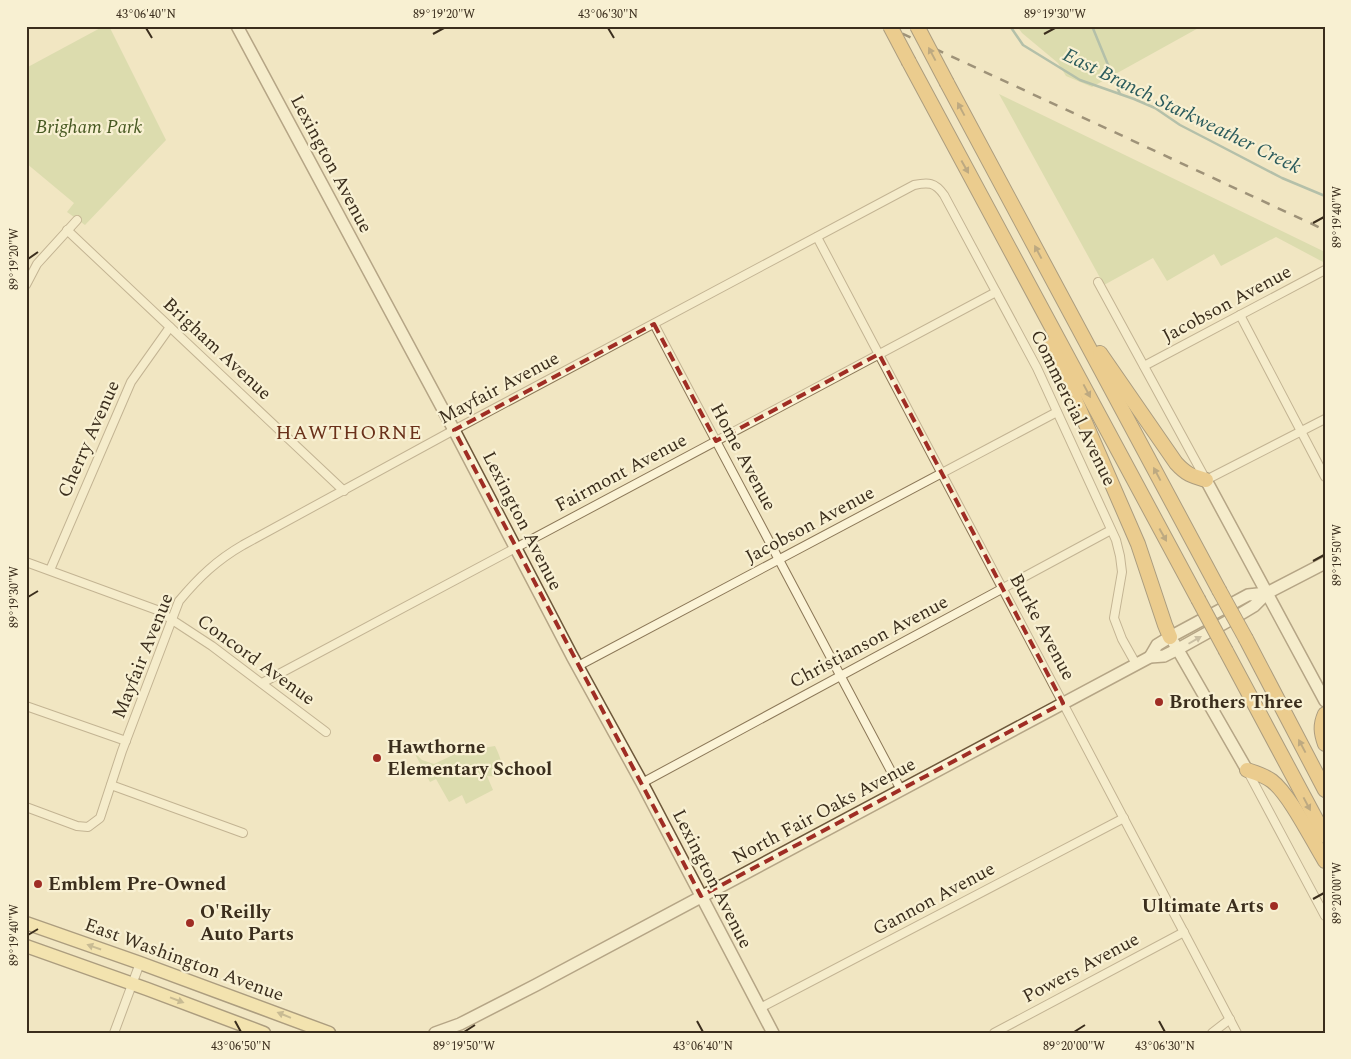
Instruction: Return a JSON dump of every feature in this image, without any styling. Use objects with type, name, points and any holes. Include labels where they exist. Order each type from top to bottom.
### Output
[{"type":"highway","points":[[890,26],[1325,836]]},
{"type":"highway","points":[[917,26],[1325,790]]},
{"type":"highway","points":[[1014,256],[1138,544],[1164,625],[1170,637]]},
{"type":"highway","points":[[1061,295],[1176,463],[1185,473],[1206,480]]},
{"type":"highway","points":[[1325,714],[1321,731],[1325,744]]},
{"type":"highway","points":[[1247,770],[1261,774],[1273,782],[1285,795],[1325,861]]},
{"type":"main road","name":"East Washington Avenue","points":[[26,923],[329,1033]]},
{"type":"main road","name":"East Washington Avenue","points":[[26,946],[264,1033]]},
{"type":"street","name":"Lexington Avenue","points":[[238,26],[517,547],[578,666],[642,782],[773,1033]]},
{"type":"street","name":"Mayfair Avenue","points":[[26,807],[77,826],[88,827],[100,818],[126,741],[179,601],[213,564],[243,545],[454,430],[914,185],[929,182]]},
{"type":"street","name":"Commercial Avenue","points":[[929,182],[944,195],[1037,368],[1112,530],[1120,556],[1122,572],[1114,618],[1122,639],[1136,664]]},
{"type":"street","points":[[26,285],[37,264],[78,220]]},
{"type":"street","name":"Brigham Avenue","points":[[67,230],[344,491]]},
{"type":"street","name":"Burke Avenue","points":[[817,237],[1237,1033]]},
{"type":"street","name":"Jacobson Avenue","points":[[1144,366],[1325,270]]},
{"type":"street","points":[[1098,282],[1325,701]]},
{"type":"street","name":"Fairmont Avenue","points":[[262,683],[996,292]]},
{"type":"street","points":[[1240,315],[1325,477]]},
{"type":"street","name":"Home Avenue","points":[[654,324],[901,790]]},
{"type":"street","name":"Cherry Avenue","points":[[50,570],[131,382],[170,327]]},
{"type":"street","name":"Jacobson Avenue","points":[[578,666],[1057,412]]},
{"type":"street","points":[[1206,480],[1325,419]]},
{"type":"street","name":"Christianson Avenue","points":[[642,782],[1112,530]]},
{"type":"street","name":"Concord Avenue","points":[[26,562],[157,610],[262,683],[326,732]]},
{"type":"street","name":"North Fair Oaks Avenue","points":[[435,1033],[453,1030],[1136,664],[1150,657],[1164,656],[1178,649],[1239,616],[1268,593],[1325,563]]},
{"type":"street","name":"North Fair Oaks Avenue","points":[[1150,657],[1157,645],[1170,637],[1248,595],[1268,593]]},
{"type":"street","points":[[1170,637],[1247,770],[1325,916]]},
{"type":"street","points":[[26,706],[126,741]]},
{"type":"street","points":[[111,785],[243,833]]},
{"type":"street","name":"Gannon Avenue","points":[[760,1008],[1124,818]]},
{"type":"street","name":"Powers Avenue","points":[[994,1033],[1184,932]]},
{"type":"street","points":[[114,1033],[140,963]]},
{"type":"street","points":[[1212,1033],[1230,1020]]},
{"type":"highlighted area","points":[[654,324],[716,441],[879,354],[1063,703],[701,896],[454,430]]},
{"type":"green space","name":"Brigham Park","points":[[104,26],[109,26],[166,140],[85,225],[67,212],[74,203],[26,163],[26,68]]},
{"type":"green space","points":[[1017,26],[1202,26],[1092,87],[1066,76],[1058,63],[1022,33]]},
{"type":"green space","points":[[999,94],[1325,252],[1325,263],[1276,237],[1221,266],[1214,254],[1167,281],[1153,258],[1104,285]]},
{"type":"green space","points":[[472,746],[475,753],[483,748],[495,746],[501,761],[501,777],[487,776],[493,790],[466,804],[462,795],[449,802],[436,779],[430,782],[415,754],[422,760],[434,764]]},
{"type":"waterway","name":"East Branch Starkweather Creek","points":[[1010,26],[1023,45],[1080,80],[1155,108],[1180,125],[1282,178],[1325,196]]},
{"type":"waterway","points":[[1092,26],[1120,94]]},
{"type":"railway","points":[[886,26],[1325,230]]},
{"type":"place","name":"Brothers Three","points":[[1159,702]]},
{"type":"place","name":"Hawthorne Elementary School","points":[[377,758]]},
{"type":"place","name":"Emblem Pre-Owned","points":[[38,884]]},
{"type":"place","name":"Ultimate Arts","points":[[1274,906]]},
{"type":"place","name":"O'Reilly Auto Parts","points":[[190,923]]},
{"type":"district","name":"HAWTHORNE","points":[[349,433]]}]
